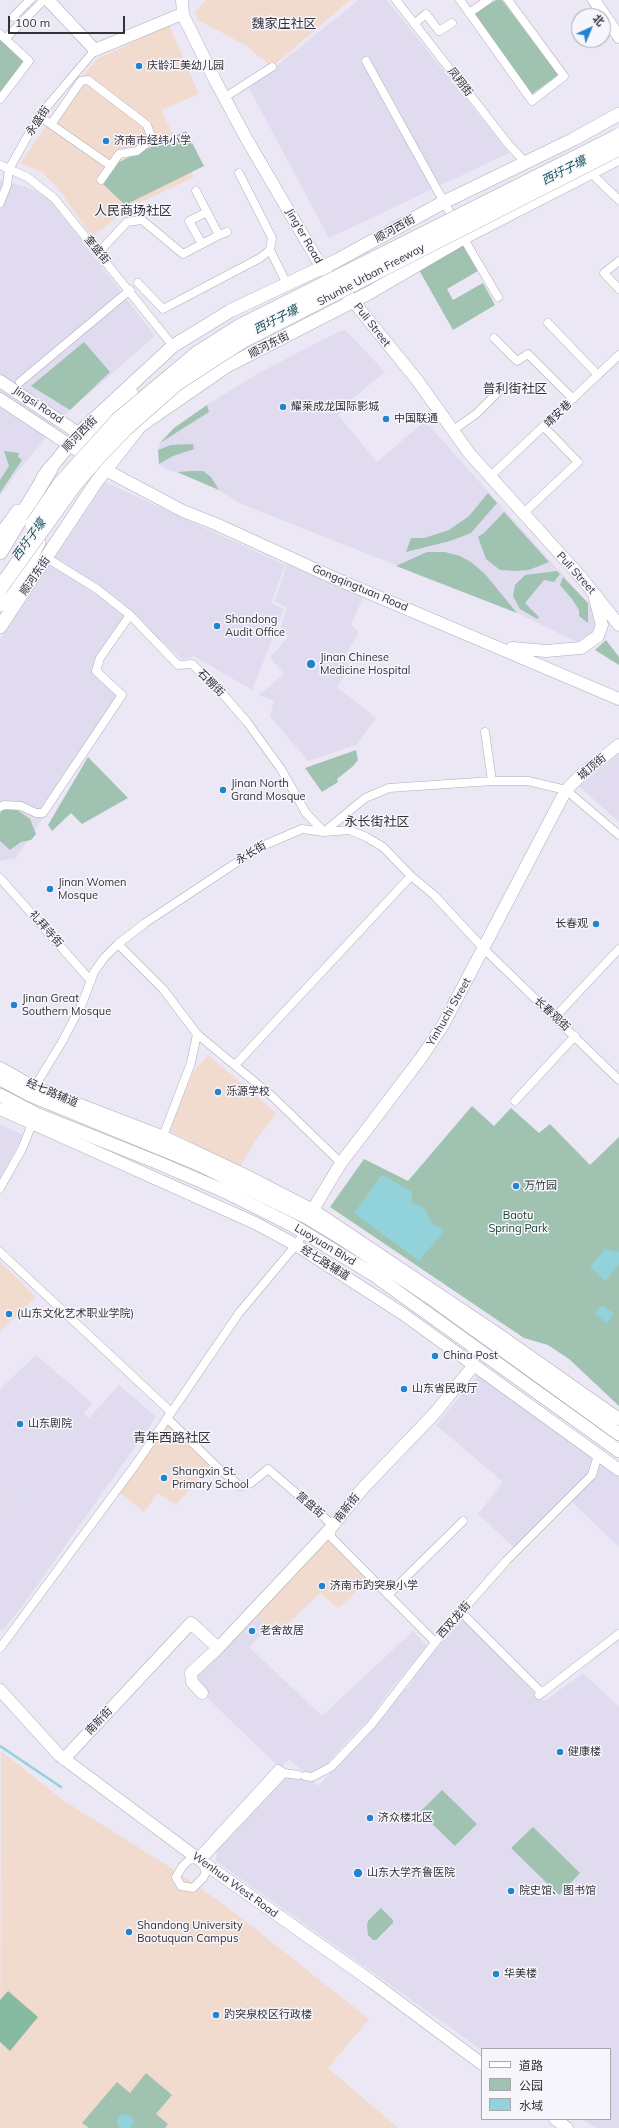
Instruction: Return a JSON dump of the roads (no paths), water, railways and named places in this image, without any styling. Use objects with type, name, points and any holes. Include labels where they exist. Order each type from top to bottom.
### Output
[{"type":"highway","name":"Shunhe Urban Freeway","points":[[0,588],[50,518],[98,456],[125,429],[176,383],[245,339],[459,225],[619,136]]},
{"type":"highway","name":"Shunhe Urban Freeway","points":[[0,571],[61,483],[91,449],[118,420],[198,353],[239,327],[459,225],[619,148]]},
{"type":"highway","points":[[117,410],[190,348],[240,317],[368,253],[421,229],[459,225]]},
{"type":"highway","points":[[140,426],[152,412],[176,391],[242,349],[398,266],[459,225]]},
{"type":"highway","points":[[0,552],[50,469]]},
{"type":"highway","points":[[0,604],[25,568],[50,518]]},
{"type":"main road","name":"顺河西街","points":[[91,442],[173,346],[230,311],[322,268],[444,202],[574,139],[619,114]]},
{"type":"main road","name":"顺河东街","points":[[0,627],[47,558],[100,467],[113,460],[140,426],[227,366],[353,301],[459,225],[592,172],[619,158]]},
{"type":"main road","name":"顺河西街","points":[[0,534],[50,469],[76,450],[91,442],[173,346]]},
{"type":"main road","name":"Luoyuan Blvd","points":[[0,1079],[32,1091],[310,1214],[346,1241],[428,1296],[619,1434]]},
{"type":"main road","name":"Luoyuan Blvd","points":[[0,1094],[34,1119],[217,1188],[304,1232],[374,1275],[619,1451]]},
{"type":"street","points":[[13,17],[30,0]]},
{"type":"street","points":[[0,99],[29,61],[3,36],[44,0]]},
{"type":"street","points":[[48,0],[95,50],[177,16],[183,15]]},
{"type":"street","name":"Jing'er Road","points":[[182,0],[183,15],[246,138],[322,268]]},
{"type":"street","name":"Jing'er Road","points":[[189,0],[191,17],[230,94],[322,253],[324,262],[322,268]]},
{"type":"street","name":"凤翔街","points":[[396,0],[509,145],[525,162]]},
{"type":"street","points":[[460,0],[532,101],[564,76],[508,0]]},
{"type":"street","points":[[469,13],[488,0]]},
{"type":"street","points":[[594,0],[619,37]]},
{"type":"street","points":[[414,24],[426,14],[439,31],[452,23]]},
{"type":"street","name":"永盛街","points":[[0,203],[7,186],[9,169],[40,116],[95,50]]},
{"type":"street","points":[[366,61],[498,297]]},
{"type":"street","points":[[230,94],[272,67]]},
{"type":"street","points":[[52,123],[81,81],[88,80],[147,125],[152,139],[137,151],[119,154],[101,180]]},
{"type":"street","points":[[40,116],[111,166]]},
{"type":"street","points":[[574,139],[592,172],[619,200]]},
{"type":"street","name":"奎盛街","points":[[0,165],[27,177],[54,198],[130,290],[173,346]]},
{"type":"street","points":[[239,173],[272,238],[270,250],[287,284]]},
{"type":"street","points":[[99,252],[127,222],[142,220],[183,254],[223,234],[207,212],[196,191]]},
{"type":"street","points":[[202,244],[189,221],[207,212]]},
{"type":"street","points":[[138,283],[163,309],[260,258],[270,250]]},
{"type":"street","points":[[619,261],[604,272],[619,289]]},
{"type":"street","points":[[322,268],[353,301]]},
{"type":"street","points":[[20,382],[130,290]]},
{"type":"street","name":"Puli Street","points":[[353,301],[367,311],[428,381],[475,449],[619,612]]},
{"type":"street","name":"Puli Street","points":[[353,301],[417,380],[469,453],[580,576],[619,625]]},
{"type":"street","points":[[548,323],[598,375]]},
{"type":"street","points":[[494,338],[517,361],[528,354],[573,399]]},
{"type":"street","name":"靖安巷","points":[[495,472],[619,355]]},
{"type":"street","name":"Jingsi Road","points":[[0,381],[91,442],[113,460]]},
{"type":"street","points":[[459,426],[476,414],[500,390]]},
{"type":"street","name":"Jingsi Road","points":[[0,399],[100,467]]},
{"type":"street","points":[[528,509],[578,462],[544,427]]},
{"type":"street","name":"Gongqingtuan Road","points":[[100,467],[183,511],[216,524],[334,578],[619,699]]},
{"type":"street","name":"石棚街","points":[[47,558],[97,588],[130,615],[178,665],[192,664],[220,691],[247,722],[280,769],[306,813],[324,832]]},
{"type":"street","points":[[492,645],[528,651],[546,651],[581,648],[590,643],[598,636],[602,625],[594,597],[580,576]]},
{"type":"street","points":[[0,807],[4,805],[21,806],[36,813],[43,813],[122,694],[96,671],[100,658],[130,615]]},
{"type":"street","points":[[485,732],[492,781]]},
{"type":"street","name":"城顶街","points":[[566,790],[582,774],[619,745]]},
{"type":"street","points":[[324,832],[365,798],[389,788],[492,781],[528,781],[566,790],[619,835]]},
{"type":"street","name":"Yinhuchi Street","points":[[310,1214],[341,1163],[421,1058],[443,1025],[566,790]]},
{"type":"street","name":"永长街","points":[[32,1091],[62,1042],[82,1004],[94,972],[104,958],[118,944],[145,923],[233,864],[272,840],[302,829],[324,832],[350,830],[383,847],[411,876]]},
{"type":"street","points":[[234,1065],[411,876]]},
{"type":"street","name":"长春观街","points":[[411,876],[434,895],[484,949],[619,1080]]},
{"type":"street","name":"礼拜寺街","points":[[0,878],[91,981]]},
{"type":"street","points":[[118,944],[164,989],[197,1034],[273,1097],[341,1163]]},
{"type":"street","points":[[555,1017],[619,949]]},
{"type":"street","points":[[163,1136],[191,1063],[197,1034]]},
{"type":"street","points":[[515,1101],[575,1036]]},
{"type":"street","name":"经七路辅道","points":[[0,1068],[32,1091],[163,1136],[249,1177],[310,1214],[498,1334],[619,1420]]},
{"type":"street","name":"经七路辅道","points":[[0,1109],[34,1119],[248,1220],[296,1245],[403,1314],[619,1470]]},
{"type":"street","points":[[0,1188],[22,1149],[34,1119]]},
{"type":"street","points":[[0,1648],[21,1623],[169,1415],[239,1313],[296,1245],[304,1232]]},
{"type":"street","points":[[0,1252],[169,1415]]},
{"type":"street","name":"南新街","points":[[202,1692],[192,1682],[191,1673],[218,1648],[330,1529],[364,1487],[434,1414],[474,1365]]},
{"type":"street","name":"营盘街","points":[[169,1415],[216,1466],[240,1486],[251,1483],[268,1469],[331,1524],[331,1537],[435,1642]]},
{"type":"street","name":"西双龙街","points":[[197,1865],[284,1772],[312,1777],[331,1767],[371,1725],[435,1642],[461,1612],[508,1560],[592,1475],[598,1455]]},
{"type":"street","points":[[388,1595],[463,1521]]},
{"type":"street","points":[[461,1612],[540,1694],[619,1634]]},
{"type":"street","name":"南新街","points":[[64,1758],[191,1623],[218,1648]]},
{"type":"street","name":"Wenhua West Road","points":[[0,1690],[64,1758],[197,1865],[371,1981],[481,2063]]},
{"type":"street","points":[[197,1865],[193,1888],[181,1886],[176,1877],[197,1865]]},
{"type":"street","points":[[556,2120],[567,2128]]},
{"type":"water","points":[[382,1175],[412,1192],[412,1203],[424,1207],[431,1222],[444,1231],[419,1261],[354,1213]]},
{"type":"water","points":[[605,1249],[619,1252],[619,1264],[605,1281],[590,1267]]},
{"type":"water","points":[[602,1305],[614,1314],[607,1324],[595,1313]]},
{"type":"water","points":[[125,2114],[131,2116],[133,2122],[131,2128],[119,2128],[117,2122],[119,2116]]},
{"type":"waterway","points":[[0,1746],[61,1787]]},
{"type":"place","name":"庆龄汇美幼儿园","points":[[139,66]]},
{"type":"place","name":"济南市经纬小学","points":[[106,141]]},
{"type":"place","name":"耀莱成龙国际影城","points":[[283,407]]},
{"type":"place","name":"中国联通","points":[[386,419]]},
{"type":"place","name":"Shandong Audit Office","points":[[217,626]]},
{"type":"place","name":"Jinan Chinese Medicine Hospital","points":[[311,664]]},
{"type":"place","name":"Jinan North Grand Mosque","points":[[223,790]]},
{"type":"place","name":"Jinan Women Mosque","points":[[50,889]]},
{"type":"place","name":"长春观","points":[[596,924]]},
{"type":"place","name":"Jinan Great Southern Mosque","points":[[14,1005]]},
{"type":"place","name":"泺源学校","points":[[218,1092]]},
{"type":"place","name":"万竹园","points":[[516,1186]]},
{"type":"place","name":"(山东文化艺术职业学院)","points":[[9,1314]]},
{"type":"place","name":"China Post","points":[[435,1356]]},
{"type":"place","name":"山东省民政厅","points":[[404,1389]]},
{"type":"place","name":"山东剧院","points":[[20,1424]]},
{"type":"place","name":"Shangxin St. Primary School","points":[[164,1478]]},
{"type":"place","name":"济南市趵突泉小学","points":[[322,1586]]},
{"type":"place","name":"老舍故居","points":[[252,1631]]},
{"type":"place","name":"健康楼","points":[[560,1752]]},
{"type":"place","name":"济众楼北区","points":[[370,1818]]},
{"type":"place","name":"山东大学齐鲁医院","points":[[358,1873]]},
{"type":"place","name":"院史馆、图书馆","points":[[511,1891]]},
{"type":"place","name":"Shandong University Baotuquan Campus","points":[[129,1932]]},
{"type":"place","name":"华美楼","points":[[496,1974]]},
{"type":"place","name":"趵突泉校区行政楼","points":[[216,2015]]},
{"type":"district","name":"魏家庄社区","points":[[284,24]]},
{"type":"district","name":"人民商场社区","points":[[133,211]]},
{"type":"district","name":"普利街社区","points":[[515,389]]},
{"type":"district","name":"永长街社区","points":[[377,822]]},
{"type":"district","name":"青年西路社区","points":[[172,1438]]},
{"type":"water label","name":"西圩子壕","points":[[564,171]]},
{"type":"water label","name":"西圩子壕","points":[[276,320]]},
{"type":"water label","name":"西圩子壕","points":[[29,540]]},
{"type":"park label","name":"Baotu Spring Park","points":[[518,1222]]}]
